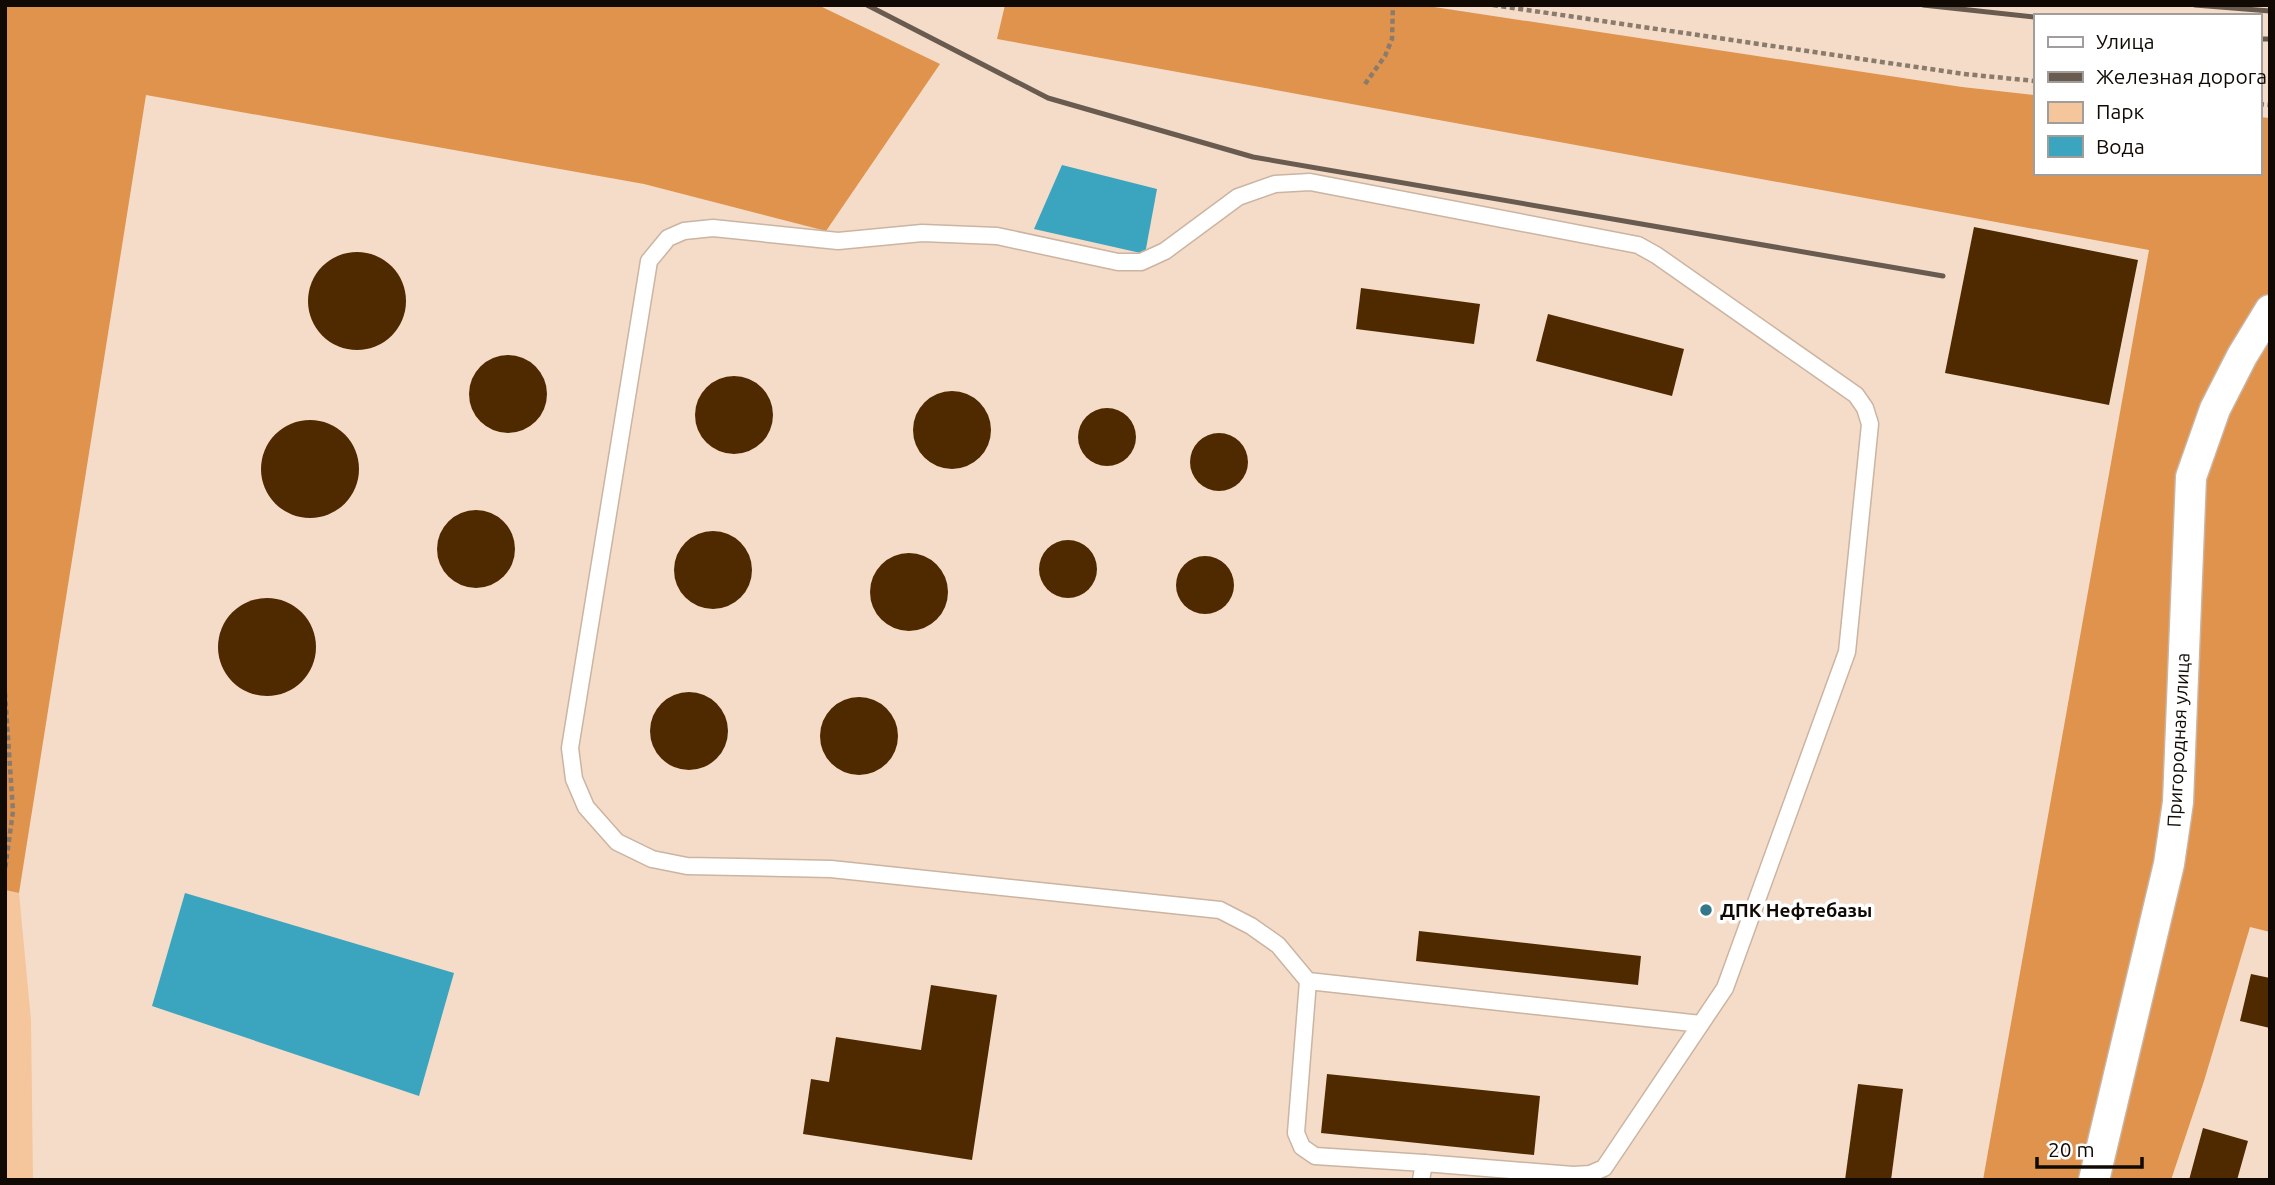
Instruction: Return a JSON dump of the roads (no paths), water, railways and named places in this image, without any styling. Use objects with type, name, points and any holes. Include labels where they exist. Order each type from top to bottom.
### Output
[{"type":"street","name":"Пригородная улица","points":[[2094,1180],[2169,864],[2178,802],[2191,477],[2216,409],[2242,356],[2270,310]]},
{"type":"lane","points":[[1308,981],[1296,1133],[1302,1147],[1315,1156],[1423,1171],[1573,1175],[1590,1174],[1604,1168],[1701,1024],[1725,988],[1847,652],[1870,424],[1865,408],[1856,395],[1638,245],[1310,182],[1275,184],[1238,197],[1166,251],[1140,262],[1118,262],[997,236],[922,233],[838,241],[713,228],[684,231],[668,239],[649,261],[570,748],[574,779],[586,807],[617,842],[652,859],[687,866],[831,869],[1220,910],[1251,926],[1278,945],[1308,981],[1701,1024]]},
{"type":"water","points":[[1062,165],[1157,189],[1145,254],[1034,229]]},
{"type":"water","points":[[185,893],[454,973],[419,1096],[152,1006]]},
{"type":"railway","points":[[867,5],[1048,98],[1253,157],[1943,276]]},
{"type":"railway","points":[[1923,5],[2034,17]]},
{"type":"railway","points":[[2195,5],[2270,11]]},
{"type":"railway","points":[[2261,39],[2270,39]]},
{"type":"place","name":"ДПК Нефтебазы","points":[[1706,910]]}]
